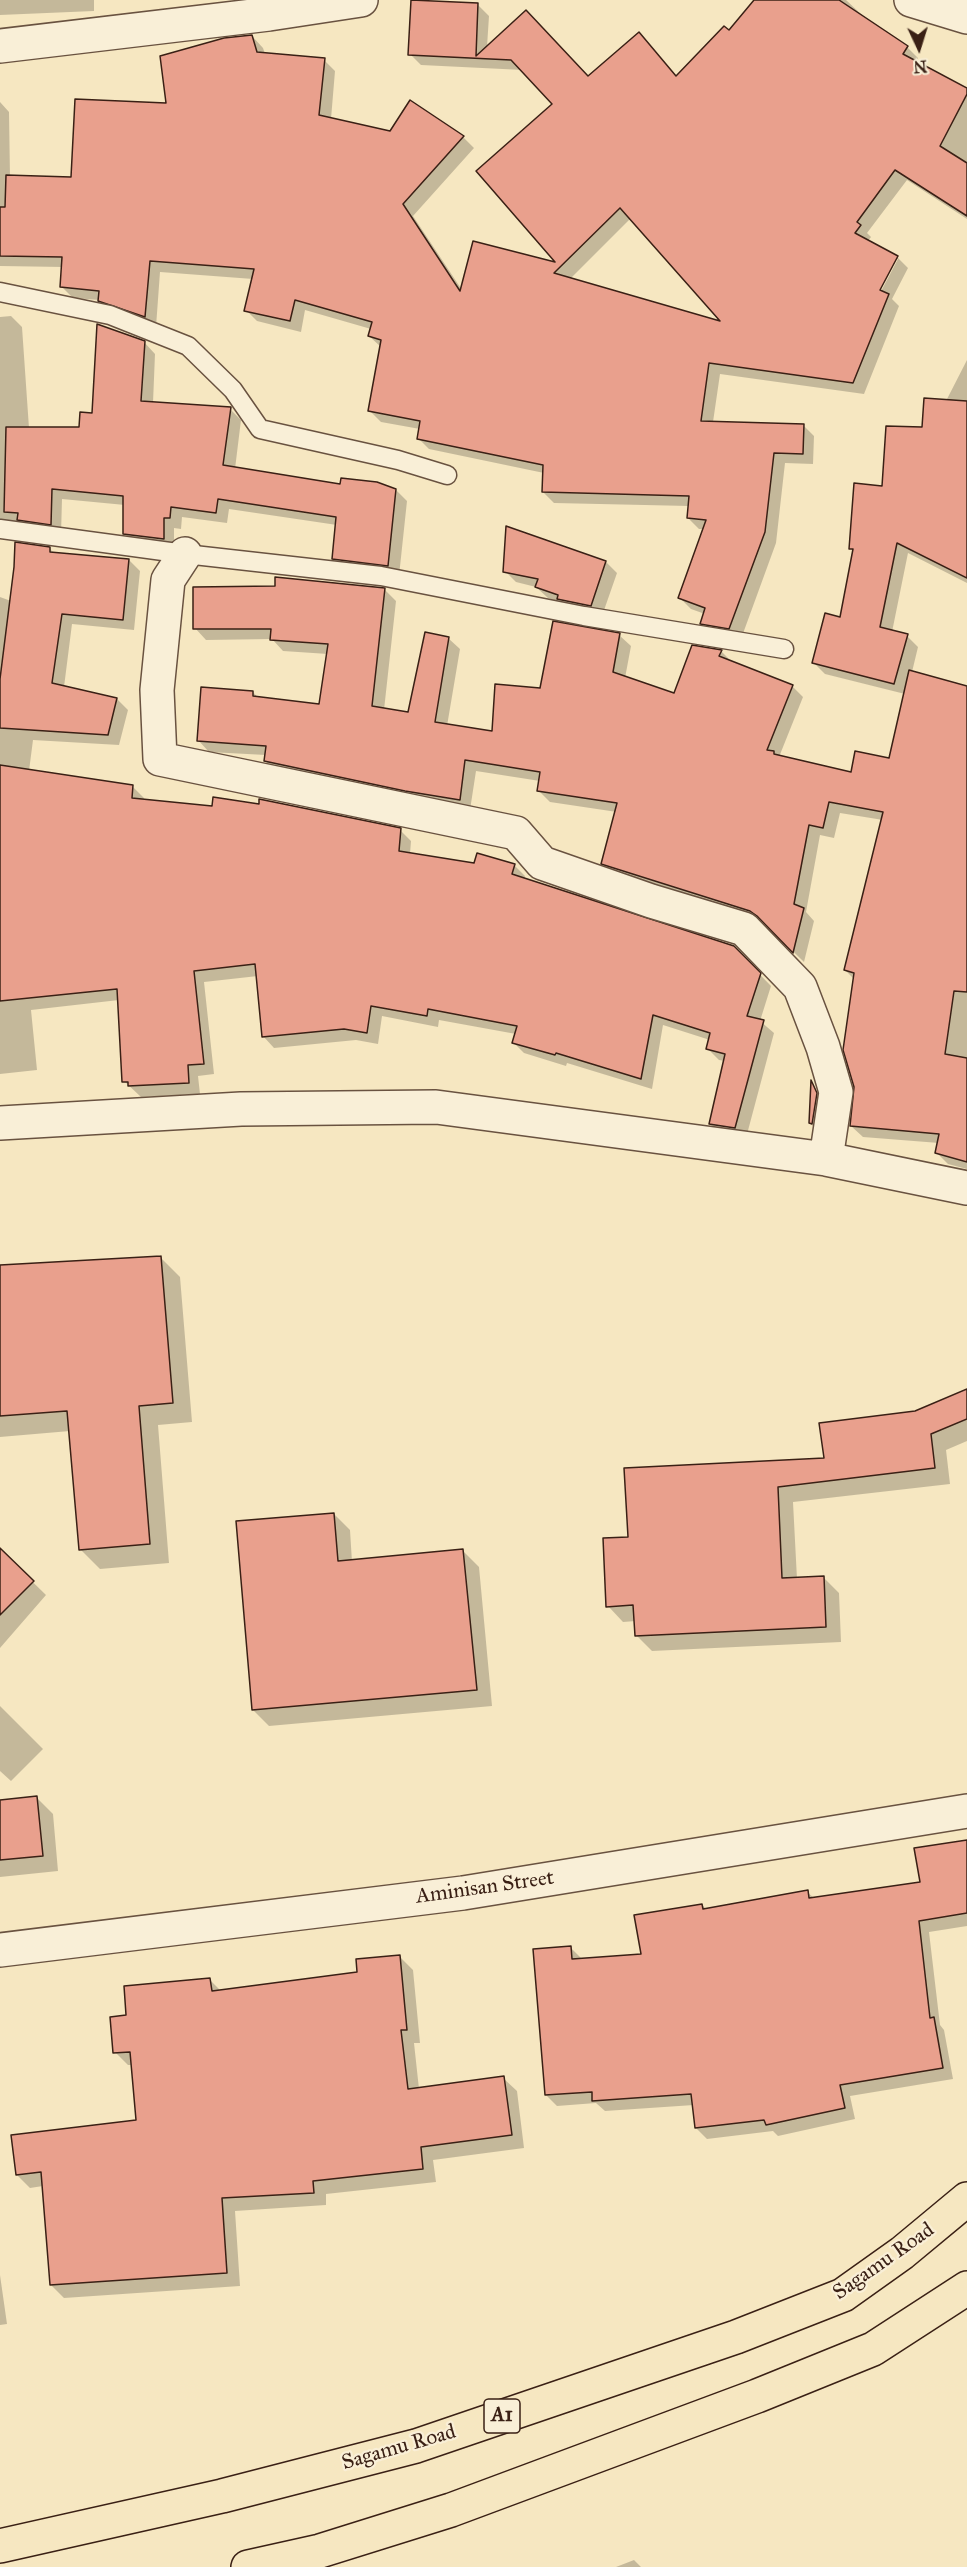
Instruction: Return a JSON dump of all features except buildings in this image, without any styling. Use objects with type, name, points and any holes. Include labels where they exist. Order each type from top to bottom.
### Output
[{"type":"highway","name":"Sagamu Road","points":[[0,2546],[222,2496],[416,2446],[736,2337],[843,2295],[902,2253],[967,2199]]},
{"type":"highway","points":[[248,2567],[323,2559],[757,2396],[873,2349],[966,2291]]},
{"type":"street","points":[[0,46],[270,14],[361,0]]},
{"type":"street","points":[[911,0],[967,17]]},
{"type":"street","points":[[185,554],[168,580],[157,690],[160,759],[516,833],[542,863],[651,901],[744,929],[800,987],[823,1047],[836,1092],[826,1159]]},
{"type":"street","points":[[0,1123],[241,1109],[436,1107],[826,1159],[967,1188]]},
{"type":"street","name":"Aminisan Street","points":[[0,1950],[463,1893],[967,1811]]},
{"type":"lane","points":[[0,292],[110,315],[188,346],[233,390],[260,429],[398,460],[447,475]]},
{"type":"lane","points":[[0,529],[185,554],[381,576],[584,616],[783,649]]}]
